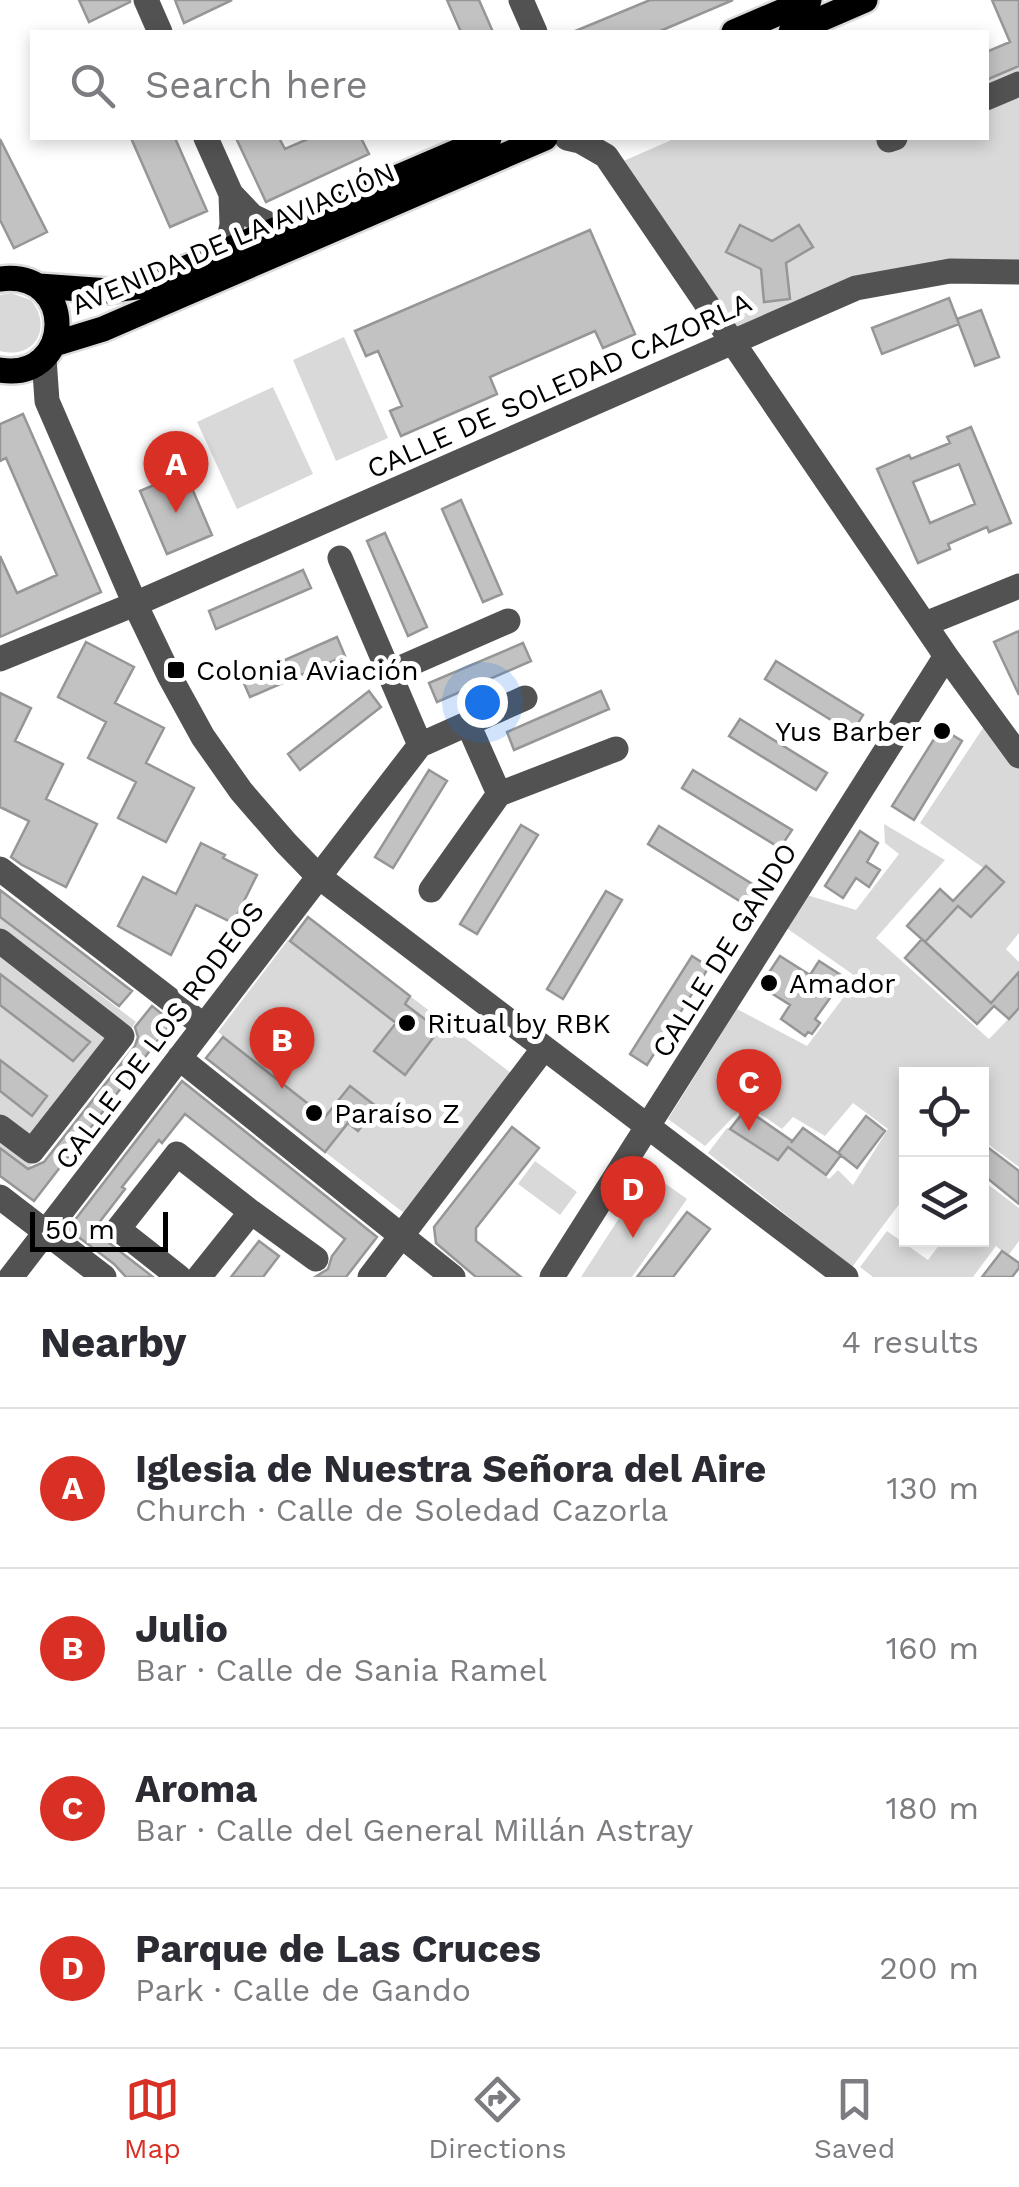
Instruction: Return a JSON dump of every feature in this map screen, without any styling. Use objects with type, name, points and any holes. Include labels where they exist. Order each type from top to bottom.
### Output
[{"type":"main road","points":[[739,30],[809,0]]},
{"type":"main road","points":[[797,30],[865,0]]},
{"type":"main road","name":"AVENIDA DE LA AVIACIÓN","points":[[4,272],[39,286],[124,290],[144,286],[483,140]]},
{"type":"main road","name":"AVENIDA DE LA AVIACIÓN","points":[[5,371],[32,366],[49,351],[541,140]]},
{"type":"main road","points":[[39,286],[55,306],[58,332],[49,351]]},
{"type":"street","points":[[146,0],[159,30]]},
{"type":"street","points":[[521,0],[534,30]]},
{"type":"street","points":[[989,97],[1019,84]]},
{"type":"street","points":[[207,140],[231,194],[252,216],[279,229]]},
{"type":"street","points":[[574,140],[608,147],[732,341],[946,656],[1019,756]]},
{"type":"street","points":[[226,252],[232,225],[231,194]]},
{"type":"street","name":"CALLE DE SOLEDAD CAZORLA","points":[[0,659],[135,604],[856,288],[950,271],[1019,272]]},
{"type":"street","points":[[49,351],[48,401],[135,604],[211,750],[241,791],[318,876],[846,1277]]},
{"type":"street","points":[[5,371],[48,401]]},
{"type":"street","points":[[340,558],[420,745],[525,698]]},
{"type":"street","points":[[925,624],[1019,586]]},
{"type":"street","points":[[390,673],[508,621]]},
{"type":"street","name":"CALLE DE GANDO","points":[[552,1277],[946,656]]},
{"type":"street","points":[[468,724],[499,794]]},
{"type":"street","name":"CALLE DE LOS RODEOS","points":[[12,1277],[420,745]]},
{"type":"street","points":[[432,890],[499,794],[616,749]]},
{"type":"street","points":[[0,869],[204,1026]]},
{"type":"street","points":[[0,940],[122,1036],[32,1152],[0,1126]]},
{"type":"street","points":[[370,1277],[544,1048]]},
{"type":"street","points":[[180,1058],[453,1277]]},
{"type":"street","points":[[179,1277],[118,1230],[176,1154],[316,1259]]},
{"type":"street","points":[[0,1197],[104,1277]]},
{"type":"street","points":[[200,1277],[251,1212]]},
{"type":"shaded area","points":[[1019,66],[1019,266],[950,265],[732,341],[619,163],[671,140],[989,140],[989,79]]},
{"type":"shaded area","points":[[11,293],[31,300],[40,321],[37,339],[23,351],[0,351],[0,295]]},
{"type":"shaded area","points":[[344,337],[388,438],[336,461],[293,360]]},
{"type":"shaded area","points":[[273,387],[313,474],[237,509],[197,422]]},
{"type":"shaded area","points":[[987,722],[1019,760],[1019,933],[1006,949],[1019,962],[1019,972],[991,1003],[925,942],[958,906],[971,917],[1003,882],[920,823]]},
{"type":"shaded area","points":[[884,824],[945,860],[876,938],[989,1039],[1019,1008],[1019,1167],[989,1145],[989,1067],[899,1067],[899,1204],[852,1267],[708,1153],[727,1128],[778,1160],[788,1147],[829,1179],[838,1170],[853,1185],[888,1129],[853,1103],[825,1136],[793,1117],[782,1129],[746,1104],[705,1146],[668,1119],[737,1009],[807,1046],[858,978],[785,927],[807,895],[856,910],[899,854],[885,843]]},
{"type":"shaded area","points":[[0,918],[136,1022],[28,1169],[0,1148]]},
{"type":"shaded area","points":[[288,940],[396,1023],[405,1074],[439,1030],[405,1004],[410,996],[520,1080],[413,1220],[325,1152],[348,1123],[376,1106],[350,1086],[325,1117],[218,1032]]},
{"type":"shaded area","points":[[535,1161],[577,1192],[560,1215],[518,1184]]},
{"type":"shaded area","points":[[649,1172],[687,1199],[632,1277],[581,1277]]},
{"type":"shaded area","points":[[989,1185],[1019,1208],[1019,1241],[1008,1256],[996,1246],[973,1277],[873,1277],[860,1267],[887,1231],[899,1239],[899,1247],[910,1247],[928,1260],[938,1247],[989,1247]]},
{"type":"building","points":[[79,0],[130,0],[130,2],[89,22]]},
{"type":"building","points":[[175,0],[232,0],[184,23]]},
{"type":"building","points":[[447,0],[479,0],[492,30],[460,30]]},
{"type":"building","points":[[650,0],[733,0],[663,30],[578,30]]},
{"type":"building","points":[[992,0],[1019,0],[1019,66],[989,79],[989,51],[1010,42]]},
{"type":"building","points":[[0,139],[47,232],[14,248],[0,220]]},
{"type":"building","points":[[132,140],[176,140],[207,211],[170,227]]},
{"type":"building","points":[[237,140],[280,140],[285,149],[305,140],[362,140],[369,154],[266,202]]},
{"type":"building","points":[[740,225],[772,241],[799,225],[813,247],[786,263],[790,299],[764,302],[761,269],[726,252]]},
{"type":"building","points":[[590,230],[635,334],[603,348],[595,331],[490,377],[497,394],[401,436],[390,411],[402,406],[378,351],[366,356],[355,331]]},
{"type":"building","points":[[949,298],[959,324],[882,354],[872,328]]},
{"type":"building","points":[[981,310],[999,357],[975,366],[957,319]]},
{"type":"building","points":[[23,414],[101,592],[0,637],[0,556],[17,593],[57,575],[6,458],[0,461],[0,424]]},
{"type":"building","points":[[971,427],[1011,523],[989,532],[987,527],[918,563],[877,469],[950,443],[947,437]],"holes":[[[959,464],[975,504],[930,523],[913,482]]]},
{"type":"building","points":[[185,472],[212,535],[167,554],[140,491]]},
{"type":"building","points":[[461,500],[502,594],[483,602],[442,509]]},
{"type":"building","points":[[385,533],[427,627],[408,636],[367,541]]},
{"type":"building","points":[[303,570],[311,588],[216,629],[209,611]]},
{"type":"building","points":[[1019,631],[1019,695],[994,642]]},
{"type":"building","points":[[337,637],[345,656],[250,697],[242,679]]},
{"type":"building","points":[[86,642],[134,667],[115,703],[164,728],[146,763],[194,788],[166,842],[118,818],[136,782],[88,758],[106,722],[58,697]]},
{"type":"building","points":[[523,643],[531,661],[437,702],[429,683]]},
{"type":"building","points":[[776,661],[863,715],[852,733],[765,679]]},
{"type":"building","points":[[369,691],[381,707],[300,770],[288,754]]},
{"type":"building","points":[[601,691],[609,709],[514,750],[507,732]]},
{"type":"building","points":[[0,693],[31,708],[15,741],[63,764],[46,799],[97,824],[66,887],[11,857],[29,821],[0,807]]},
{"type":"building","points":[[740,719],[827,773],[816,790],[729,736]]},
{"type":"building","points":[[941,728],[962,741],[914,820],[892,806]]},
{"type":"building","points":[[429,770],[447,781],[393,868],[375,857]]},
{"type":"building","points":[[693,770],[792,830],[780,848],[682,788]]},
{"type":"building","points":[[521,825],[538,835],[477,934],[460,924]]},
{"type":"building","points":[[659,826],[757,887],[746,905],[648,844]]},
{"type":"building","points":[[860,831],[878,843],[867,862],[880,870],[869,887],[856,878],[843,898],[825,886]]},
{"type":"building","points":[[201,843],[257,875],[233,923],[196,905],[171,955],[118,926],[143,877],[176,894]]},
{"type":"building","points":[[986,866],[1004,882],[971,917],[958,906],[925,942],[907,926],[940,889],[953,901]]},
{"type":"building","points":[[0,890],[132,991],[119,1006],[0,917]]},
{"type":"building","points":[[606,891],[622,900],[563,999],[547,989]]},
{"type":"building","points":[[308,917],[410,996],[405,1004],[439,1030],[405,1075],[374,1051],[396,1023],[290,941]]},
{"type":"building","points":[[922,939],[991,1003],[1019,972],[1019,1008],[1009,1019],[994,1006],[977,1024],[905,958]]},
{"type":"building","points":[[692,956],[709,967],[647,1065],[630,1054]]},
{"type":"building","points":[[780,956],[810,975],[819,961],[847,979],[815,1019],[820,1023],[812,1034],[808,1032],[805,1036],[781,1019],[790,1005],[760,986]]},
{"type":"building","points":[[0,974],[90,1042],[73,1061],[0,1005]]},
{"type":"building","points":[[152,1006],[172,1022],[34,1201],[0,1176],[0,1148],[28,1169],[44,1162],[135,1046],[135,1027]]},
{"type":"building","points":[[223,1037],[325,1117],[350,1086],[377,1107],[358,1131],[348,1123],[325,1152],[206,1058]]},
{"type":"building","points":[[0,1060],[47,1096],[32,1116],[0,1091]]},
{"type":"building","points":[[182,1081],[377,1237],[346,1277],[315,1277],[328,1269],[345,1239],[185,1114],[162,1143],[159,1140],[98,1224],[108,1242],[153,1277],[126,1277],[68,1229]]},
{"type":"building","points":[[746,1109],[791,1143],[803,1128],[841,1155],[826,1175],[788,1147],[778,1160],[730,1129]]},
{"type":"building","points":[[866,1116],[885,1131],[857,1168],[838,1153]]},
{"type":"building","points":[[512,1127],[539,1148],[476,1228],[476,1241],[521,1277],[476,1277],[436,1243],[434,1227]]},
{"type":"building","points":[[989,1148],[1019,1171],[1019,1204],[989,1180]]},
{"type":"building","points":[[687,1212],[710,1229],[673,1277],[637,1277]]},
{"type":"building","points":[[259,1241],[279,1256],[263,1277],[231,1277]]},
{"type":"building","points":[[1002,1251],[1019,1263],[1019,1268],[1012,1277],[982,1277]]},
{"type":"place","name":"Iglesia de Nuestra Señora del Aire","points":[[176,513]]},
{"type":"place","name":"Colonia Aviación","points":[[176,670]]},
{"type":"place","name":"Yus Barber","points":[[942,731]]},
{"type":"place","name":"Amador","points":[[769,983]]},
{"type":"place","name":"Ritual by RBK","points":[[407,1023]]},
{"type":"place","name":"Julio","points":[[282,1089]]},
{"type":"place","name":"Paraíso Z","points":[[314,1113]]},
{"type":"place","name":"Aroma","points":[[749,1131]]},
{"type":"place","name":"Parque de Las Cruces","points":[[633,1238]]}]
